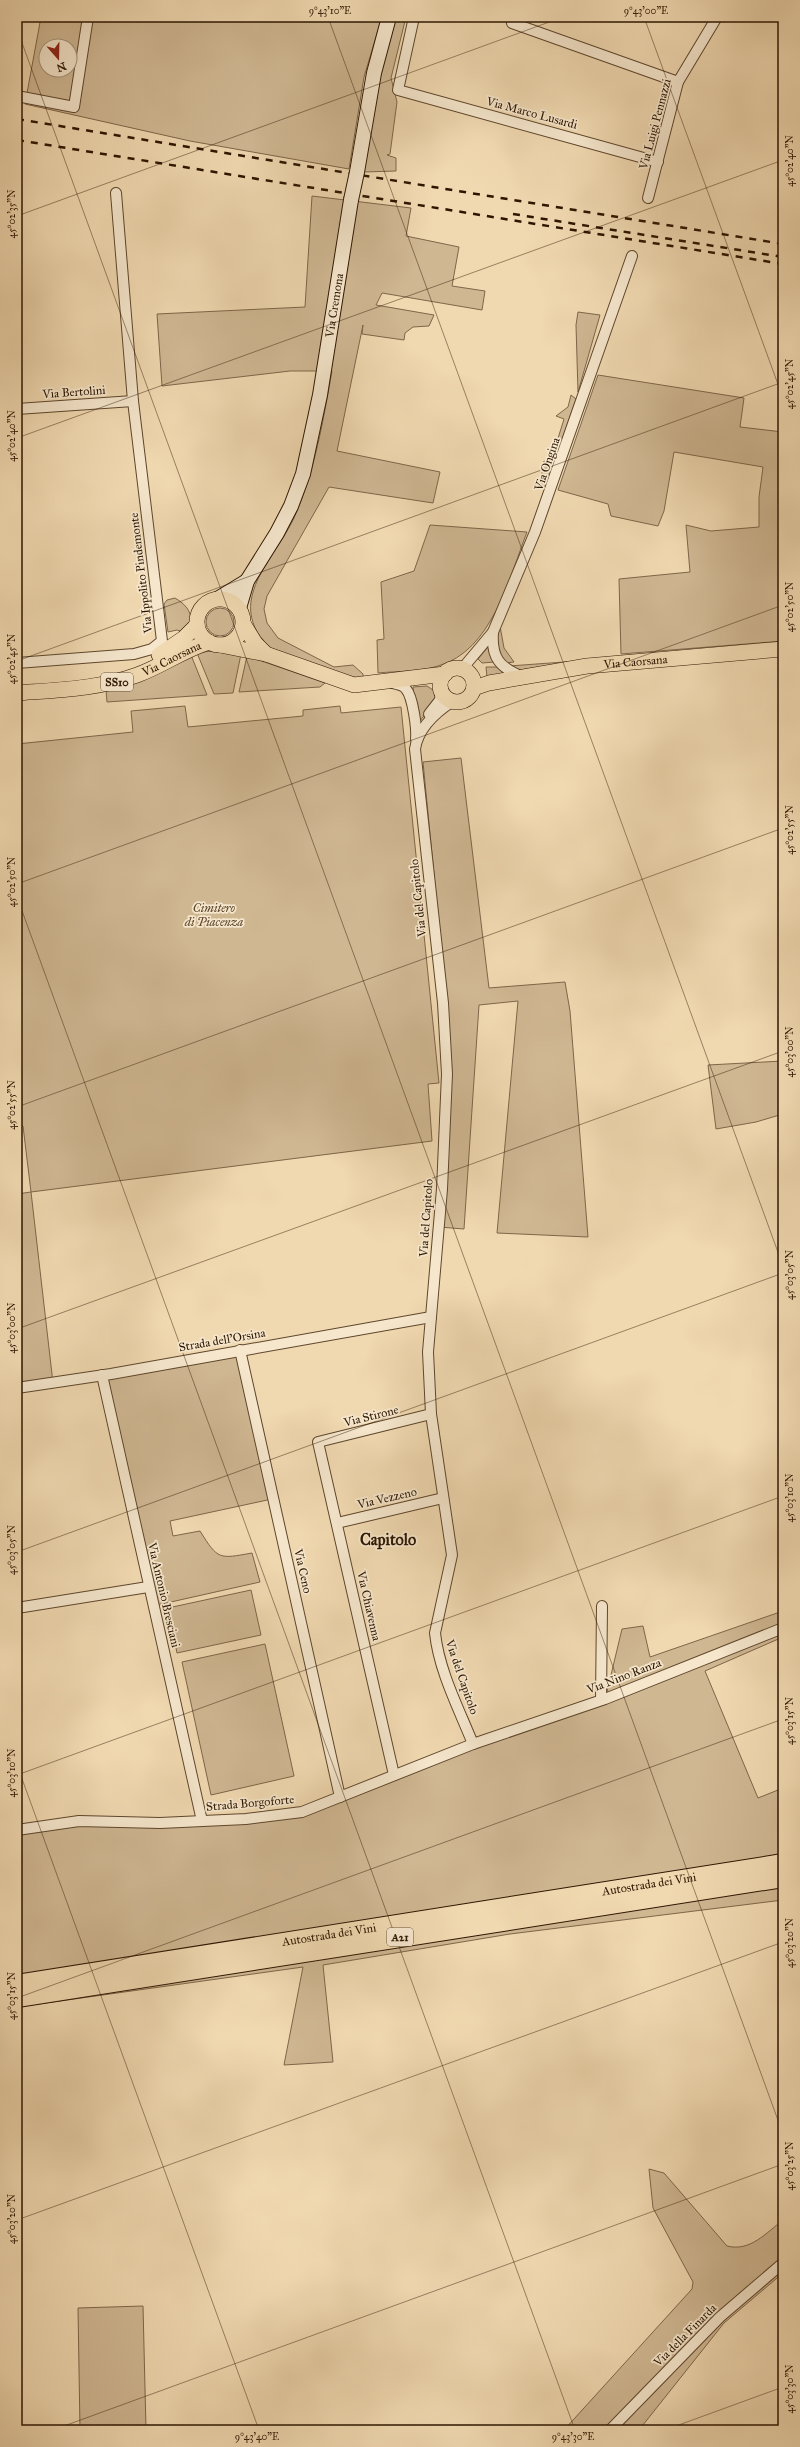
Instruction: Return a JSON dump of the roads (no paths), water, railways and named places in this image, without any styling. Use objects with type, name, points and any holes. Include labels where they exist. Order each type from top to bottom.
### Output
[{"type":"highway","name":"Autostrada dei Vini","points":[[17,1984],[783,1863]]},
{"type":"highway","name":"Autostrada dei Vini","points":[[17,1998],[783,1878]]},
{"type":"main road","name":"Via Cremona","points":[[247,581],[277,533],[291,506],[303,474],[320,395],[351,200],[374,73],[389,17]]},
{"type":"main road","name":"SS10","points":[[197,625],[200,610],[205,604],[219,598],[247,581]]},
{"type":"main road","points":[[247,581],[240,608],[244,625],[255,643],[266,654]]},
{"type":"main road","points":[[219,598],[234,603],[240,608]]},
{"type":"main road","points":[[197,625],[203,638],[214,644],[266,654],[354,685],[404,680],[442,683]]},
{"type":"main road","name":"Via Caorsana","points":[[17,684],[101,678],[118,673],[162,654],[184,638],[197,625]]},
{"type":"main road","name":"SS10","points":[[214,644],[227,644],[238,637],[244,625]]},
{"type":"main road","name":"Via Caorsana","points":[[17,693],[103,686],[160,665],[190,649],[214,644]]},
{"type":"main road","name":"Via Caorsana","points":[[474,688],[489,683],[587,666],[783,649]]},
{"type":"main road","points":[[442,683],[454,669],[465,670],[478,681],[489,683]]},
{"type":"main road","points":[[442,683],[444,695],[453,701],[468,698],[474,688],[474,682],[465,670]]},
{"type":"street","points":[[17,96],[74,107],[88,17]]},
{"type":"street","name":"Via Marco Lusardi","points":[[414,17],[398,90],[658,162]]},
{"type":"street","name":"Via Luigi Pennazzi","points":[[648,198],[678,82],[717,17]]},
{"type":"street","points":[[512,23],[678,82]]},
{"type":"street","points":[[116,193],[133,401]]},
{"type":"street","name":"Via Ongina","points":[[465,670],[493,632],[550,495],[632,256]]},
{"type":"street","name":"Via Bertolini","points":[[17,409],[133,401]]},
{"type":"street","name":"Via Ippolito Pindemonte","points":[[17,663],[134,654],[152,649],[162,641],[133,401]]},
{"type":"street","points":[[493,632],[492,644],[499,662],[509,671],[523,677]]},
{"type":"street","name":"Via del Capitolo","points":[[388,682],[403,686],[407,690],[417,738],[433,924],[444,1003],[447,1074],[442,1188],[428,1352],[431,1414],[452,1555],[438,1610],[435,1633],[436,1645],[472,1744]]},
{"type":"street","points":[[417,738],[440,700],[442,683]]},
{"type":"street","points":[[417,738],[439,710],[453,701]]},
{"type":"street","name":"Strada dell'Orsina","points":[[17,1388],[102,1375],[431,1317]]},
{"type":"street","name":"Via Ceno","points":[[240,1350],[340,1797]]},
{"type":"street","name":"Via Antonio Bresciani","points":[[102,1375],[148,1587],[202,1821]]},
{"type":"street","name":"Via Stirone","points":[[318,1442],[431,1414]]},
{"type":"street","name":"Via Chiavenna","points":[[318,1442],[394,1775]]},
{"type":"street","name":"Via Vezzeno","points":[[337,1523],[443,1498]]},
{"type":"street","points":[[17,1608],[148,1587]]},
{"type":"street","points":[[601,1700],[602,1606]]},
{"type":"street","name":"Via Nino Ranza","points":[[472,1744],[601,1700],[783,1628]]},
{"type":"street","name":"Strada Borgoforte","points":[[17,1830],[79,1821],[160,1823],[246,1819],[302,1812],[472,1744]]},
{"type":"street","name":"Via della Finarda","points":[[610,2430],[720,2318],[783,2264]]},
{"type":"railway","points":[[17,119],[783,244]]},
{"type":"railway","points":[[17,140],[783,264]]},
{"type":"railway","points":[[513,214],[783,257]]},
{"type":"district","name":"Capitolo","points":[[388,1539]]},
{"type":"park label","name":"Cimitero di Piacenza","points":[[214,915]]}]
